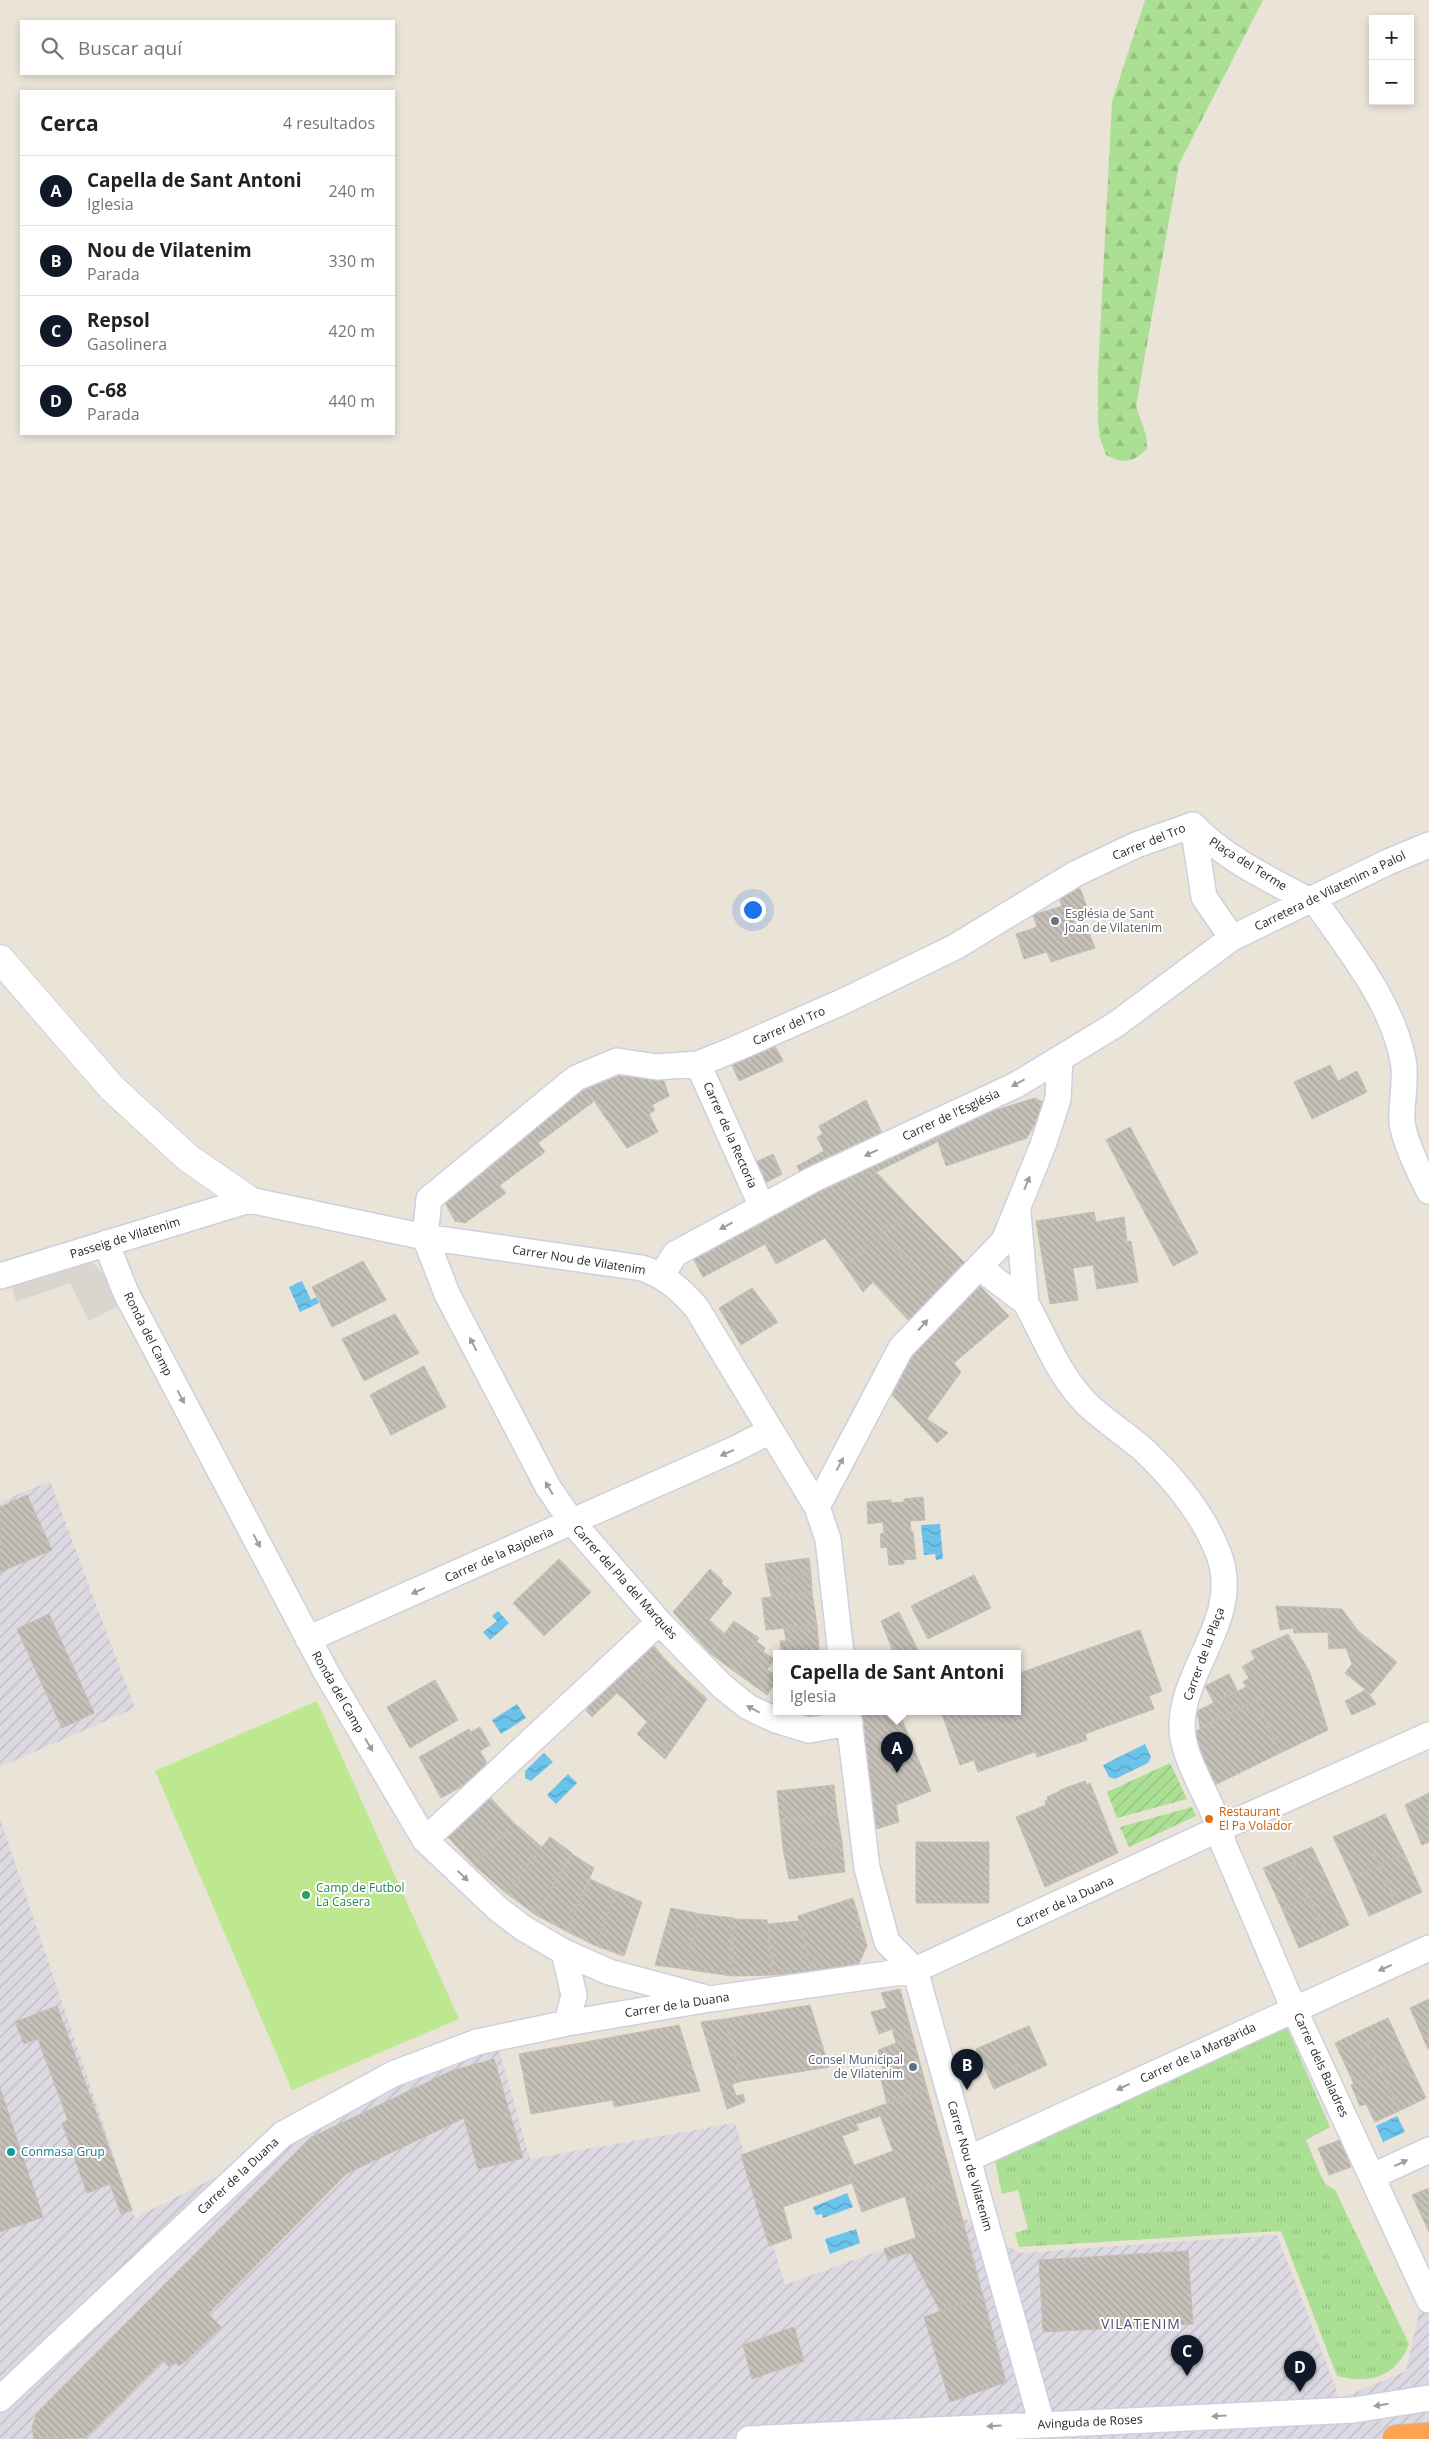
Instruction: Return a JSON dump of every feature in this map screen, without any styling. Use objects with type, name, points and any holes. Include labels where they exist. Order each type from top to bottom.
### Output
[{"type":"highway","points":[[1397,2439],[1429,2437]]},
{"type":"street","name":"Plaça del Terme","points":[[1194,825],[1208,841],[1259,873],[1311,899]]},
{"type":"street","name":"Plaça del Terme","points":[[1194,825],[1204,897],[1232,938]]},
{"type":"street","name":"Carrer del Tro","points":[[424,1237],[429,1199],[576,1078],[617,1062],[657,1067],[698,1064],[842,1002],[955,947],[1075,874],[1136,845],[1194,825]]},
{"type":"street","name":"Carretera de Vilatenim a Palol","points":[[1232,938],[1311,899],[1429,845]]},
{"type":"street","points":[[1311,899],[1376,991],[1396,1036],[1403,1062],[1402,1123],[1421,1176],[1429,1191]]},
{"type":"street","name":"Carrer de l'Església","points":[[662,1275],[675,1254],[814,1179],[1016,1085],[1060,1059],[1115,1025],[1232,938]]},
{"type":"street","points":[[0,959],[112,1088],[188,1158],[249,1200]]},
{"type":"street","points":[[817,1507],[901,1348],[1004,1241],[1043,1145],[1058,1099],[1060,1059]]},
{"type":"street","name":"Carrer de la Rectoria","points":[[698,1064],[762,1207]]},
{"type":"street","name":"Carrer Nou de Vilatenim","points":[[249,1200],[424,1237],[642,1268],[662,1275],[682,1291],[696,1307],[817,1507],[828,1539],[842,1650]]},
{"type":"street","name":"Passeig de Vilatenim","points":[[0,1276],[249,1200]]},
{"type":"street","points":[[1017,1208],[1026,1303]]},
{"type":"street","name":"Carrer del Pla del Marquès","points":[[424,1237],[447,1294],[548,1487],[572,1522],[659,1622],[722,1686],[748,1707],[776,1720],[809,1730],[849,1718]]},
{"type":"street","name":"Ronda del Camp","points":[[106,1244],[126,1293],[308,1640],[425,1840],[498,1908],[523,1928],[564,1952],[609,1972],[710,1999]]},
{"type":"street","points":[[979,1267],[1026,1303]]},
{"type":"street","name":"Carrer de la Plaça","points":[[1026,1303],[1061,1370],[1085,1403],[1145,1452],[1183,1494],[1206,1527],[1220,1557],[1224,1589],[1221,1614],[1186,1698],[1182,1726],[1186,1750],[1220,1828]]},
{"type":"street","name":"Carrer de la Rajoleria","points":[[308,1640],[770,1431]]},
{"type":"street","points":[[425,1840],[659,1622]]},
{"type":"street","name":"Carrer Nou de Vilatenim","points":[[849,1718],[868,1868],[888,1942],[915,1970],[1042,2424]]},
{"type":"street","name":"Carrer de la Duana","points":[[0,2399],[283,2134],[393,2074],[477,2042],[566,2023],[710,1999],[915,1970],[1220,1828],[1429,1736]]},
{"type":"street","name":"Carrer dels Baladres","points":[[1220,1828],[1223,1843],[1294,2009],[1428,2292]]},
{"type":"street","name":"Carrer de la Margarida","points":[[968,2158],[1429,1948]]},
{"type":"street","points":[[564,1952],[574,1995],[566,2023]]},
{"type":"street","points":[[1373,2176],[1429,2150]]},
{"type":"street","name":"Avinguda de Roses","points":[[749,2439],[1354,2410],[1429,2398]]},
{"type":"shaded area","points":[[77,1262],[93,1263],[103,1273],[119,1306],[89,1321],[70,1283],[16,1302],[12,1286]]},
{"type":"shaded area","points":[[50,1481],[135,1708],[0,1767],[0,1502]]},
{"type":"shaded area","points":[[0,1819],[135,2218],[393,2088],[498,2047],[530,2159],[735,2123],[785,2285],[966,2219],[1019,2253],[1277,2235],[1340,2399],[1406,2371],[1424,2290],[1429,2287],[1429,2439],[0,2439]]},
{"type":"green space","points":[[1145,0],[1263,0],[1179,164],[1136,406],[1146,435],[1147,449],[1137,457],[1123,461],[1106,455],[1100,438],[1098,423],[1098,372],[1112,102]]},
{"type":"green space","name":"Camp de Futbol La Casera","points":[[317,1701],[459,2019],[292,2090],[155,1771]]},
{"type":"green space","points":[[1170,1763],[1187,1799],[1117,1818],[1107,1792]]},
{"type":"green space","points":[[1192,1807],[1196,1816],[1129,1847],[1120,1827]]},
{"type":"green space","points":[[1286,2025],[1330,2127],[1306,2140],[1324,2183],[1335,2190],[1409,2344],[1404,2355],[1390,2371],[1371,2378],[1349,2379],[1337,2376],[1281,2231],[1019,2247],[1015,2233],[1028,2229],[1018,2190],[1002,2194],[994,2155]]},
{"type":"water","points":[[302,1281],[311,1300],[316,1297],[319,1303],[300,1312],[289,1287]]},
{"type":"water","points":[[940,1524],[943,1559],[936,1560],[935,1554],[924,1555],[921,1525]]},
{"type":"water","points":[[498,1611],[509,1623],[490,1640],[483,1632],[497,1621],[492,1616]]},
{"type":"water","points":[[517,1704],[526,1718],[501,1734],[492,1720]]},
{"type":"water","points":[[1145,1744],[1151,1757],[1148,1763],[1115,1779],[1109,1777],[1103,1765]]},
{"type":"water","points":[[544,1753],[553,1762],[531,1781],[525,1778],[525,1771]]},
{"type":"water","points":[[568,1774],[577,1783],[556,1804],[547,1795]]},
{"type":"water","points":[[1397,2116],[1405,2132],[1383,2142],[1376,2126]]},
{"type":"water","points":[[847,2193],[853,2207],[823,2218],[822,2214],[816,2215],[813,2207]]},
{"type":"water","points":[[856,2229],[860,2243],[830,2254],[825,2239]]},
{"type":"building","name":"Església de Sant Joan de Vilatenim","points":[[1076,878],[1087,907],[1072,919],[1079,927],[1086,925],[1095,948],[1051,962],[1047,952],[1024,959],[1016,934],[1037,927],[1033,915],[1062,906],[1057,892]]},
{"type":"building","points":[[774,1044],[783,1061],[739,1081],[731,1063]]},
{"type":"building","points":[[1330,1065],[1338,1081],[1357,1071],[1367,1092],[1312,1119],[1294,1082]]},
{"type":"building","points":[[611,1069],[662,1075],[669,1096],[652,1105],[655,1110],[649,1114],[658,1132],[627,1148],[582,1084]]},
{"type":"building","points":[[582,1084],[593,1102],[538,1143],[545,1152],[500,1185],[481,1164]]},
{"type":"building","points":[[1035,1098],[1046,1104],[1027,1138],[946,1166],[934,1129]]},
{"type":"building","points":[[866,1100],[884,1137],[803,1178],[797,1166],[824,1151],[817,1137],[823,1134],[819,1126]]},
{"type":"building","points":[[1130,1127],[1198,1253],[1173,1266],[1106,1140]]},
{"type":"building","points":[[934,1129],[937,1142],[876,1172],[912,1210],[883,1234],[832,1181]]},
{"type":"building","points":[[773,1154],[782,1174],[765,1183],[756,1162]]},
{"type":"building","points":[[481,1164],[506,1193],[465,1223],[455,1221],[442,1197]]},
{"type":"building","points":[[832,1181],[883,1234],[845,1266],[825,1238],[776,1264],[754,1224]]},
{"type":"building","points":[[912,1210],[965,1263],[937,1293],[883,1234]]},
{"type":"building","points":[[1094,1212],[1096,1222],[1124,1217],[1127,1242],[1131,1241],[1138,1282],[1097,1289],[1093,1265],[1073,1268],[1078,1300],[1050,1304],[1036,1221]]},
{"type":"building","points":[[754,1224],[765,1244],[703,1277],[693,1258]]},
{"type":"building","points":[[883,1234],[937,1293],[910,1322],[873,1282],[863,1292],[845,1266]]},
{"type":"building","points":[[363,1261],[386,1300],[332,1327],[312,1287]]},
{"type":"building","points":[[976,1282],[1009,1316],[954,1363],[961,1372],[927,1419],[948,1433],[937,1443],[883,1385]]},
{"type":"building","points":[[752,1288],[778,1322],[741,1345],[719,1308]]},
{"type":"building","points":[[395,1314],[419,1353],[364,1381],[342,1339]]},
{"type":"building","points":[[424,1366],[446,1407],[391,1435],[370,1395]]},
{"type":"building","points":[[27,1495],[52,1550],[0,1572],[0,1507]]},
{"type":"building","points":[[923,1497],[925,1520],[910,1521],[916,1559],[904,1560],[904,1564],[889,1565],[887,1547],[881,1548],[880,1534],[884,1533],[883,1522],[868,1524],[867,1502],[891,1500],[891,1503],[904,1502],[904,1499]]},
{"type":"building","points":[[809,1558],[811,1574],[768,1581],[765,1564]]},
{"type":"building","points":[[559,1559],[591,1592],[544,1636],[513,1603]]},
{"type":"building","points":[[710,1569],[732,1593],[709,1620],[725,1634],[710,1653],[673,1612]]},
{"type":"building","points":[[811,1574],[812,1592],[772,1597],[768,1581]]},
{"type":"building","points":[[974,1575],[991,1608],[928,1639],[911,1606]]},
{"type":"building","points":[[812,1592],[817,1625],[766,1630],[762,1598]]},
{"type":"building","points":[[1276,1606],[1342,1609],[1358,1631],[1397,1662],[1371,1694],[1345,1673],[1352,1664],[1346,1648],[1329,1649],[1328,1632],[1294,1633],[1293,1628],[1280,1630]]},
{"type":"building","points":[[899,1612],[918,1650],[892,1650],[881,1621]]},
{"type":"building","points":[[49,1614],[94,1713],[62,1728],[17,1629]]},
{"type":"building","points":[[734,1621],[759,1638],[735,1672],[710,1653]]},
{"type":"building","points":[[817,1625],[819,1650],[781,1650],[780,1641],[786,1641],[784,1628]]},
{"type":"building","points":[[1140,1630],[1162,1691],[1149,1696],[1154,1709],[1085,1734],[1087,1740],[1037,1757],[1035,1752],[978,1772],[974,1760],[960,1765],[942,1715],[1021,1715],[1021,1673]]},
{"type":"building","points":[[1288,1634],[1310,1673],[1328,1730],[1280,1753],[1257,1700],[1200,1728],[1197,1711],[1246,1687],[1243,1682],[1249,1678],[1242,1667],[1255,1659],[1251,1651]]},
{"type":"building","points":[[650,1641],[664,1658],[625,1700],[617,1693],[592,1717],[584,1708]]},
{"type":"building","points":[[756,1641],[765,1648],[763,1652],[773,1658],[767,1670],[773,1674],[773,1685],[767,1695],[735,1672]]},
{"type":"building","points":[[664,1658],[684,1678],[647,1722],[625,1700]]},
{"type":"building","points":[[1229,1674],[1238,1692],[1214,1703],[1205,1686]]},
{"type":"building","points":[[684,1678],[707,1699],[665,1759],[637,1734]]},
{"type":"building","points":[[435,1680],[458,1720],[410,1748],[387,1707]]},
{"type":"building","points":[[1366,1690],[1376,1704],[1352,1715],[1345,1701]]},
{"type":"building","points":[[1257,1700],[1280,1753],[1211,1787],[1192,1733]]},
{"type":"building","points":[[860,1715],[900,1715],[931,1791],[896,1805],[899,1822],[876,1829]]},
{"type":"building","points":[[480,1727],[490,1745],[480,1751],[491,1770],[441,1798],[419,1757],[469,1729],[471,1732]]},
{"type":"building","points":[[1085,1781],[1087,1785],[1090,1783],[1118,1853],[1045,1887],[1016,1817],[1046,1805],[1047,1797],[1060,1790]]},
{"type":"building","points":[[834,1785],[837,1813],[780,1820],[777,1791]]},
{"type":"building","points":[[1429,1793],[1429,1842],[1422,1845],[1405,1805]]},
{"type":"building","points":[[489,1796],[514,1823],[474,1865],[446,1835]]},
{"type":"building","points":[[837,1813],[842,1842],[783,1849],[780,1820]]},
{"type":"building","points":[[1385,1814],[1404,1853],[1379,1865],[1361,1825]]},
{"type":"building","points":[[514,1823],[542,1847],[506,1893],[474,1865]]},
{"type":"building","points":[[1361,1825],[1379,1865],[1352,1877],[1333,1837]]},
{"type":"building","points":[[550,1837],[572,1853],[536,1915],[506,1893]]},
{"type":"building","points":[[842,1842],[845,1872],[789,1879],[783,1849]]},
{"type":"building","points":[[916,1842],[989,1842],[989,1903],[916,1903]]},
{"type":"building","points":[[1312,1847],[1331,1887],[1309,1897],[1291,1856]]},
{"type":"building","points":[[1404,1853],[1422,1892],[1396,1904],[1379,1865]]},
{"type":"building","points":[[572,1854],[594,1868],[566,1931],[536,1915]]},
{"type":"building","points":[[1291,1856],[1309,1897],[1282,1909],[1263,1868]]},
{"type":"building","points":[[1379,1865],[1396,1904],[1369,1916],[1352,1877]]},
{"type":"building","points":[[590,1879],[616,1891],[596,1946],[566,1931]]},
{"type":"building","points":[[1331,1887],[1349,1925],[1326,1936],[1309,1897]]},
{"type":"building","points":[[616,1891],[642,1902],[624,1956],[596,1946]]},
{"type":"building","points":[[1309,1897],[1326,1936],[1299,1948],[1282,1909]]},
{"type":"building","points":[[853,1898],[867,1946],[859,1963],[812,1972],[798,1916]]},
{"type":"building","points":[[671,1908],[700,1914],[684,1969],[655,1965]]},
{"type":"building","points":[[700,1914],[734,1918],[732,1976],[684,1969]]},
{"type":"building","points":[[734,1919],[767,1920],[773,1975],[732,1976]]},
{"type":"building","points":[[799,1921],[812,1972],[773,1975],[768,1924]]},
{"type":"building","points":[[900,1989],[913,2037],[896,2043],[892,2029],[879,2034],[871,2012],[887,2008],[881,1993]]},
{"type":"building","points":[[1429,1999],[1429,2049],[1428,2049],[1410,2008]]},
{"type":"building","points":[[810,2005],[829,2067],[743,2081],[724,2019]]},
{"type":"building","points":[[57,2006],[132,2210],[121,2214],[110,2184],[87,2193],[62,2123],[68,2120],[38,2039],[24,2044],[15,2022]]},
{"type":"building","points":[[1388,2018],[1407,2059],[1381,2071],[1362,2030]]},
{"type":"building","points":[[724,2019],[743,2081],[732,2084],[736,2096],[743,2094],[745,2102],[727,2109],[701,2022]]},
{"type":"building","points":[[679,2025],[700,2091],[614,2107],[613,2100],[531,2114],[519,2054]]},
{"type":"building","points":[[1029,2026],[1047,2065],[1021,2077],[1003,2037]]},
{"type":"building","points":[[1362,2030],[1381,2071],[1354,2084],[1335,2043]]},
{"type":"building","points":[[913,2037],[927,2089],[887,2103],[880,2076],[884,2074],[878,2050]]},
{"type":"building","points":[[1003,2037],[1021,2077],[994,2089],[976,2049]]},
{"type":"building","points":[[494,2059],[523,2158],[478,2169],[464,2118],[346,2174],[208,2314],[221,2327],[188,2359],[179,2366],[174,2362],[169,2367],[163,2360],[85,2438],[34,2439],[32,2427],[37,2413],[310,2138],[451,2071]]},
{"type":"building","points":[[1407,2059],[1426,2098],[1399,2111],[1381,2071]]},
{"type":"building","points":[[1381,2071],[1399,2111],[1375,2122],[1366,2104],[1360,2106],[1351,2085]]},
{"type":"building","name":"Conmasa Grup","points":[[0,2088],[43,2217],[0,2232]]},
{"type":"building","points":[[927,2089],[952,2179],[862,2212],[847,2168],[893,2151],[877,2107]]},
{"type":"building","points":[[877,2107],[880,2116],[856,2124],[859,2130],[842,2136],[854,2165],[847,2168],[852,2183],[783,2207],[792,2238],[769,2246],[741,2155]]},
{"type":"building","points":[[1340,2140],[1351,2167],[1329,2175],[1318,2148]]},
{"type":"building","points":[[952,2179],[963,2221],[916,2238],[905,2196]]},
{"type":"building","points":[[1429,2188],[1429,2232],[1412,2195]]},
{"type":"building","points":[[963,2221],[983,2296],[940,2311],[910,2252],[888,2260],[884,2249]]},
{"type":"building","points":[[1188,2251],[1193,2324],[1043,2332],[1039,2260]]},
{"type":"building","points":[[983,2296],[1006,2382],[950,2402],[924,2317]]},
{"type":"building","points":[[794,2327],[804,2361],[752,2379],[743,2345]]},
{"type":"place","name":"Església de Sant Joan de Vilatenim","points":[[1055,921]]},
{"type":"place","name":"Capella de Sant Antoni","points":[[897,1773]]},
{"type":"place","name":"Restaurant El Pa Volador","points":[[1209,1819]]},
{"type":"place","name":"Camp de Futbol La Casera","points":[[306,1895]]},
{"type":"place","name":"Consel Municipal de Vilatenim","points":[[913,2067]]},
{"type":"place","name":"Nou de Vilatenim","points":[[967,2090]]},
{"type":"place","name":"Conmasa Grup","points":[[11,2152]]},
{"type":"place","name":"Repsol","points":[[1187,2376]]},
{"type":"place","name":"C-68","points":[[1300,2392]]},
{"type":"district","name":"VILATENIM","points":[[1141,2324]]}]
